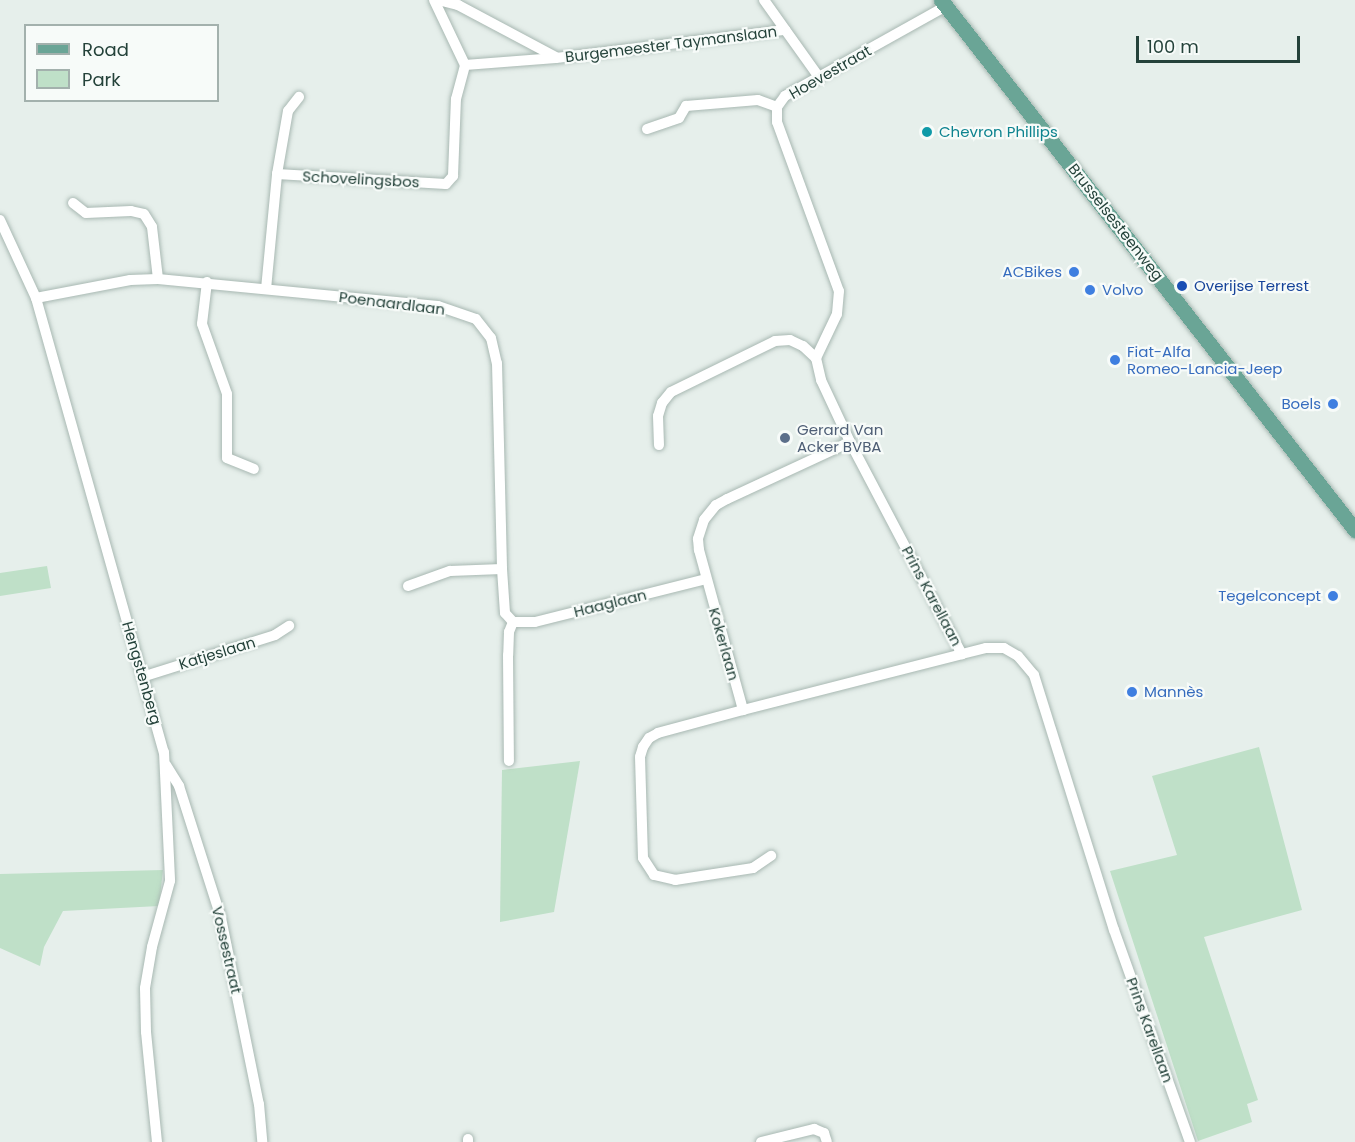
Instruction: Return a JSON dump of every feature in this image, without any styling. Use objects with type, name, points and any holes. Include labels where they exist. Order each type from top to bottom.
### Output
[{"type":"main road","name":"Brusselsesteenweg","points":[[943,3],[1355,530]]},
{"type":"street","name":"Burgemeester Taymanslaan","points":[[436,0],[458,5],[556,58]]},
{"type":"street","name":"Burgemeester Taymanslaan","points":[[436,0],[465,65],[556,58],[785,30]]},
{"type":"street","points":[[764,0],[819,77]]},
{"type":"street","name":"Hoevestraat","points":[[647,129],[679,118],[686,106],[758,100],[777,107],[785,96],[943,3]]},
{"type":"street","name":"Schovelingsbos","points":[[277,174],[446,184],[453,176],[456,99],[465,65]]},
{"type":"street","points":[[266,288],[277,174],[288,111],[299,97]]},
{"type":"street","points":[[659,445],[658,416],[662,403],[671,392],[775,341],[790,340],[803,346],[816,358],[837,314],[839,291],[777,122],[777,107]]},
{"type":"street","points":[[74,203],[86,213],[130,211],[144,214],[153,227],[158,279]]},
{"type":"street","name":"Hengstenberg","points":[[0,220],[36,298],[166,765],[170,881],[147,968],[145,988],[158,1142]]},
{"type":"street","name":"Poenaardlaan","points":[[36,298],[130,280],[158,279],[438,306],[477,319],[491,338],[497,363],[502,568],[506,613],[513,622],[508,655],[509,761]]},
{"type":"street","points":[[207,282],[202,324],[227,394],[227,458],[254,469]]},
{"type":"street","name":"Prins Karellaan","points":[[816,358],[821,380],[850,442],[962,654],[986,648],[1004,648],[1018,656],[1034,675],[1114,930],[1190,1142]]},
{"type":"street","name":"Kokerlaan","points":[[743,710],[706,579],[698,539],[704,520],[717,505],[850,442]]},
{"type":"street","points":[[408,586],[450,571],[502,568]]},
{"type":"street","name":"Haaglaan","points":[[513,622],[535,622],[706,579]]},
{"type":"street","name":"Katjeslaan","points":[[142,677],[275,635],[290,626]]},
{"type":"street","points":[[771,856],[753,868],[675,880],[654,875],[643,858],[640,757],[649,738],[658,733],[743,710],[962,654]]},
{"type":"street","name":"Vossestraat","points":[[166,765],[179,786],[221,918],[259,1104],[262,1142]]},
{"type":"street","points":[[761,1142],[814,1129],[824,1133],[827,1142]]},
{"type":"green space","points":[[47,566],[51,588],[0,596],[0,573]]},
{"type":"green space","points":[[1259,747],[1302,910],[1204,937],[1258,1100],[1247,1104],[1252,1122],[1198,1141],[1110,871],[1177,855],[1152,776]]},
{"type":"green space","points":[[580,761],[554,912],[500,922],[502,770]]},
{"type":"green space","points":[[163,870],[159,906],[63,911],[44,947],[40,966],[0,948],[0,874]]},
{"type":"place","name":"Chevron Phillips","points":[[927,132]]},
{"type":"place","name":"ACBikes","points":[[1074,272]]},
{"type":"place","name":"Overijse Terrest","points":[[1182,286]]},
{"type":"place","name":"Volvo","points":[[1090,290]]},
{"type":"place","name":"Fiat-Alfa Romeo-Lancia-Jeep","points":[[1115,360]]},
{"type":"place","name":"Boels","points":[[1333,404]]},
{"type":"place","name":"Gerard Van Acker BVBA","points":[[785,438]]},
{"type":"place","name":"Tegelconcept","points":[[1333,596]]},
{"type":"place","name":"Mannès","points":[[1132,692]]}]
